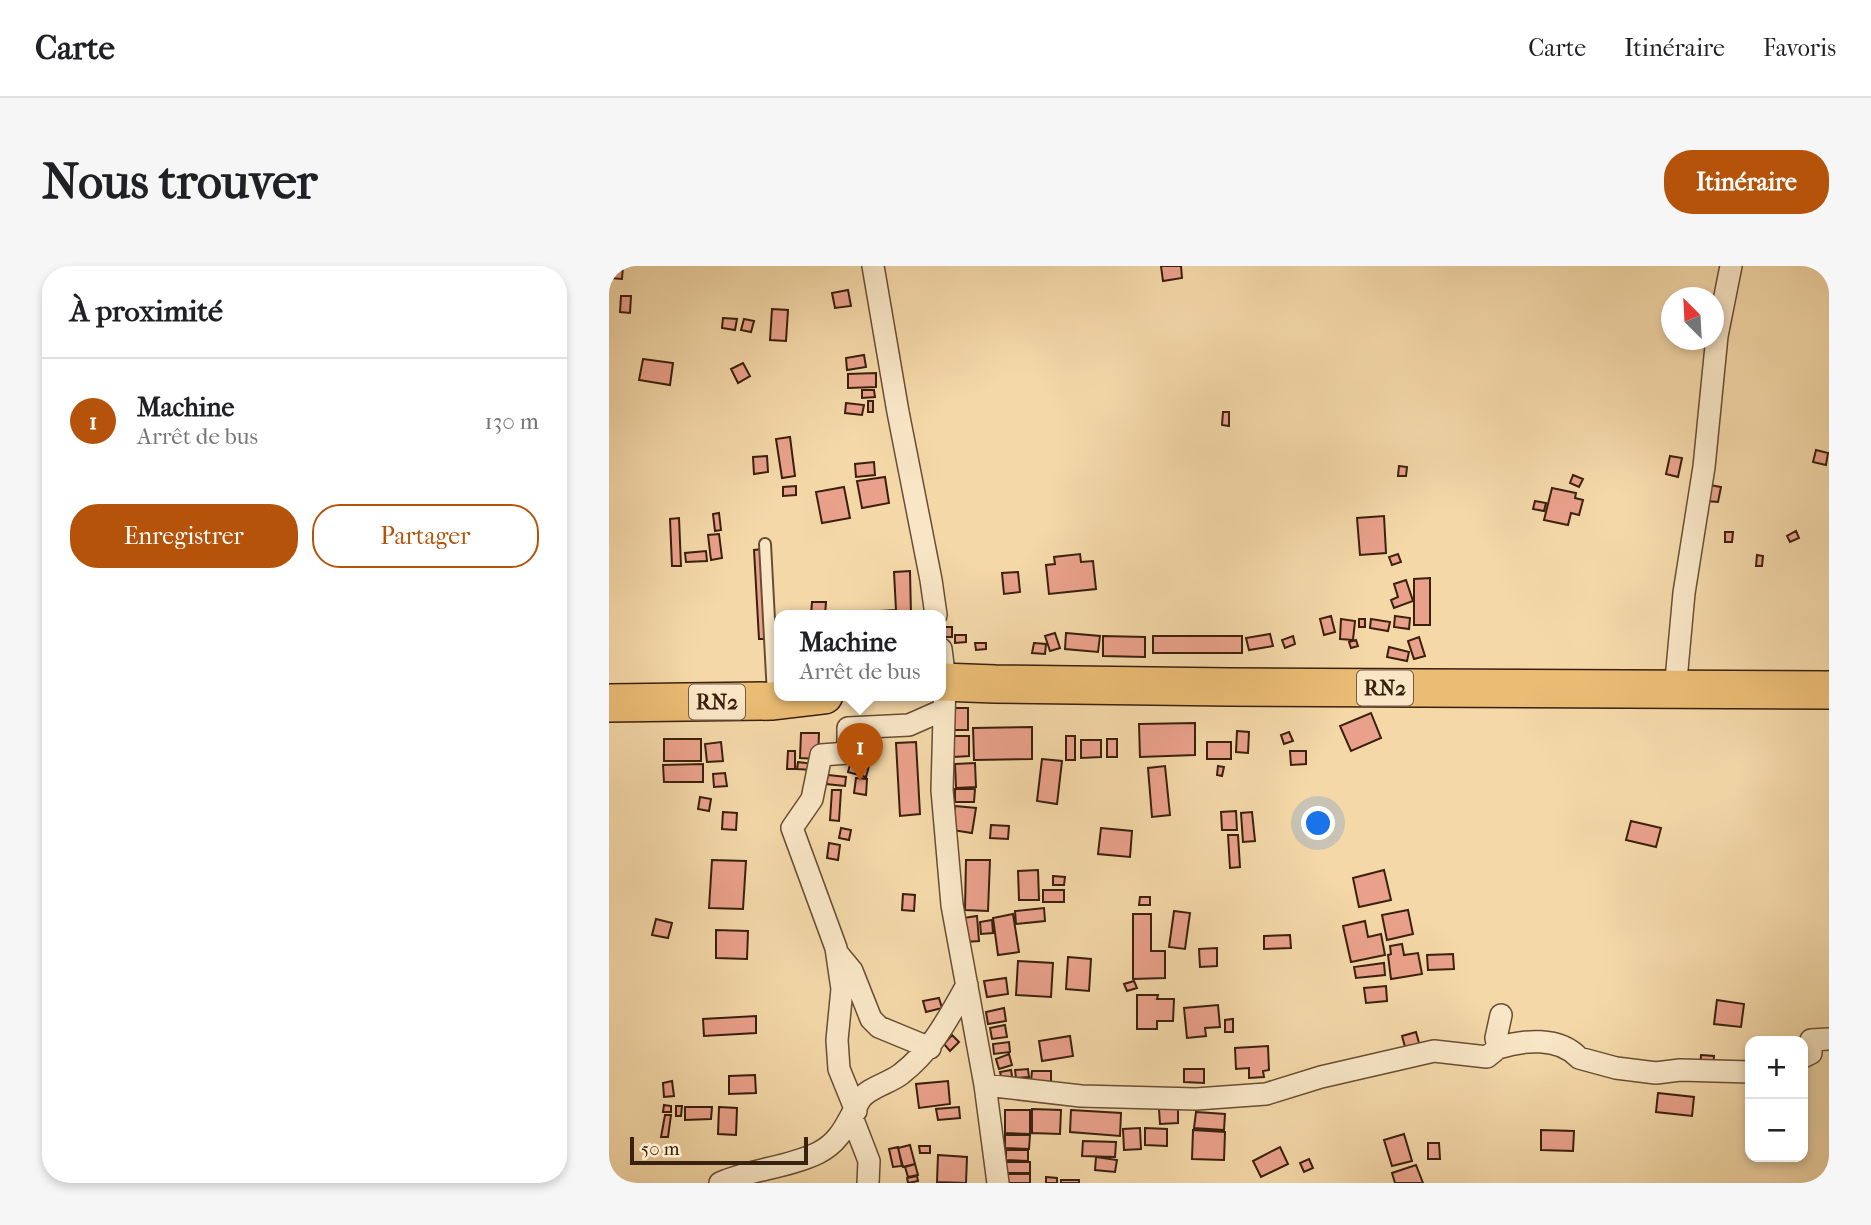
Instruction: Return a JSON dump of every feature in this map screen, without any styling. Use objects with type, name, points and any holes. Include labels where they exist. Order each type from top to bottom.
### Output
[{"type":"highway","name":"RN2","points":[[946,680],[995,684],[1675,691],[1829,690]]},
{"type":"highway","name":"RN2","points":[[609,703],[773,701]]},
{"type":"street","points":[[873,266],[935,610]]},
{"type":"street","points":[[1675,691],[1684,593],[1704,467],[1717,337],[1731,266]]},
{"type":"street","points":[[868,1183],[869,1161],[839,1069],[837,1040],[842,989],[837,952],[792,828],[812,799],[821,755],[848,753],[848,729],[909,725],[927,701]]},
{"type":"street","points":[[942,701],[942,790],[952,905],[985,1085],[998,1183]]},
{"type":"street","points":[[837,952],[852,971],[871,1018],[879,1027],[930,1048]]},
{"type":"street","points":[[720,1183],[818,1153],[836,1140],[854,1114],[861,1098],[900,1075],[930,1048],[967,985]]},
{"type":"street","points":[[1498,1048],[1496,1038],[1501,1015]]},
{"type":"street","points":[[1808,1054],[1811,1053],[1811,1040],[1829,1039]]},
{"type":"street","points":[[985,1085],[1081,1096],[1196,1099],[1228,1097],[1266,1094],[1321,1077],[1434,1051],[1487,1057],[1498,1048],[1514,1043],[1550,1042],[1579,1058],[1616,1068],[1656,1073],[1680,1070],[1745,1072]]},
{"type":"lane","points":[[765,544],[773,701]]},
{"type":"building","points":[[609,266],[623,266],[622,279],[609,278]]},
{"type":"building","points":[[1161,266],[1181,266],[1182,278],[1163,281]]},
{"type":"building","points":[[848,290],[851,306],[835,308],[832,293]]},
{"type":"building","points":[[621,296],[631,296],[630,313],[620,312]]},
{"type":"building","points":[[772,309],[788,310],[786,341],[770,340]]},
{"type":"building","points":[[723,318],[737,319],[735,330],[722,328]]},
{"type":"building","points":[[744,319],[754,321],[751,332],[741,330]]},
{"type":"building","points":[[864,355],[866,367],[847,370],[846,358]]},
{"type":"building","points":[[643,359],[673,363],[670,385],[639,380]]},
{"type":"building","points":[[743,363],[750,376],[738,383],[731,369]]},
{"type":"building","points":[[876,373],[876,387],[848,388],[848,374]]},
{"type":"building","points":[[862,390],[874,390],[875,397],[862,398]]},
{"type":"building","points":[[868,401],[873,401],[873,412],[868,412]]},
{"type":"building","points":[[846,403],[864,405],[862,415],[845,413]]},
{"type":"building","points":[[1223,412],[1229,412],[1229,426],[1222,425]]},
{"type":"building","points":[[790,437],[795,476],[782,478],[776,439]]},
{"type":"building","points":[[1816,450],[1828,453],[1826,465],[1813,462]]},
{"type":"building","points":[[767,456],[768,472],[754,474],[753,457]]},
{"type":"building","points":[[1670,456],[1682,458],[1678,477],[1666,474]]},
{"type":"building","points":[[874,462],[875,475],[856,477],[855,464]]},
{"type":"building","points":[[1399,466],[1407,467],[1406,476],[1398,476]]},
{"type":"building","points":[[1573,475],[1583,479],[1579,487],[1570,483]]},
{"type":"building","points":[[885,477],[889,503],[862,508],[857,481]]},
{"type":"building","points":[[1710,485],[1721,487],[1718,502],[1707,501]]},
{"type":"building","points":[[796,486],[796,495],[783,496],[783,487]]},
{"type":"building","points":[[844,487],[850,518],[822,523],[816,492]]},
{"type":"building","points":[[1552,488],[1576,493],[1575,498],[1583,500],[1579,515],[1571,513],[1568,525],[1544,520]]},
{"type":"building","points":[[1535,501],[1546,503],[1544,511],[1533,509]]},
{"type":"building","points":[[719,513],[721,530],[715,531],[713,514]]},
{"type":"building","points":[[1384,516],[1386,553],[1360,555],[1357,518]]},
{"type":"building","points":[[679,518],[681,566],[672,566],[670,519]]},
{"type":"building","points":[[1796,531],[1799,538],[1790,542],[1787,536]]},
{"type":"building","points":[[1725,532],[1733,532],[1732,542],[1725,542]]},
{"type":"building","points":[[719,534],[722,558],[711,560],[708,535]]},
{"type":"building","points":[[763,549],[768,639],[759,639],[754,550]]},
{"type":"building","points":[[706,551],[707,561],[686,562],[685,553]]},
{"type":"building","points":[[1080,554],[1081,562],[1093,561],[1096,589],[1049,594],[1046,565],[1055,564],[1054,557]]},
{"type":"building","points":[[1398,554],[1401,562],[1392,565],[1389,557]]},
{"type":"building","points":[[1757,555],[1763,556],[1762,566],[1756,566]]},
{"type":"building","points":[[910,571],[911,610],[896,610],[894,572]]},
{"type":"building","points":[[1018,572],[1020,592],[1004,594],[1002,573]]},
{"type":"building","points":[[1430,578],[1430,625],[1414,625],[1414,579]]},
{"type":"building","points":[[1406,580],[1413,601],[1394,608],[1391,600],[1398,597],[1394,584]]},
{"type":"building","points":[[812,602],[826,602],[825,610],[811,610]]},
{"type":"building","points":[[1331,616],[1335,632],[1324,635],[1320,619]]},
{"type":"building","points":[[1395,616],[1410,618],[1409,629],[1394,627]]},
{"type":"building","points":[[1341,619],[1355,621],[1353,640],[1340,639]]},
{"type":"building","points":[[1359,619],[1365,619],[1365,627],[1359,627]]},
{"type":"building","points":[[1371,619],[1390,622],[1388,631],[1370,628]]},
{"type":"building","points":[[946,627],[952,627],[952,637],[946,637]]},
{"type":"building","points":[[1055,633],[1060,648],[1050,651],[1045,636]]},
{"type":"building","points":[[1066,633],[1100,636],[1098,652],[1065,649]]},
{"type":"building","points":[[1270,634],[1273,646],[1249,650],[1246,638]]},
{"type":"building","points":[[955,635],[966,635],[966,642],[955,643]]},
{"type":"building","points":[[1103,636],[1145,637],[1145,657],[1103,656]]},
{"type":"building","points":[[1153,636],[1242,636],[1242,653],[1153,653]]},
{"type":"building","points":[[1293,636],[1295,644],[1285,648],[1282,640]]},
{"type":"building","points":[[1419,637],[1425,656],[1414,659],[1408,641]]},
{"type":"building","points":[[1356,640],[1358,646],[1351,648],[1349,642]]},
{"type":"building","points":[[975,643],[986,643],[986,649],[976,650]]},
{"type":"building","points":[[1034,643],[1046,644],[1045,654],[1032,653]]},
{"type":"building","points":[[1389,647],[1409,652],[1407,661],[1387,657]]},
{"type":"building","points":[[950,708],[968,708],[968,730],[950,730]]},
{"type":"building","points":[[1371,713],[1381,738],[1351,751],[1340,726]]},
{"type":"building","points":[[1195,723],[1195,755],[1140,757],[1139,724]]},
{"type":"building","points":[[1032,727],[1032,759],[974,760],[973,728]]},
{"type":"building","points":[[1237,731],[1249,732],[1248,753],[1236,752]]},
{"type":"building","points":[[1289,732],[1293,741],[1284,744],[1281,735]]},
{"type":"building","points":[[801,733],[819,733],[818,759],[800,758]]},
{"type":"building","points":[[954,736],[969,736],[969,756],[954,757]]},
{"type":"building","points":[[1066,736],[1075,736],[1075,760],[1066,760]]},
{"type":"building","points":[[664,739],[701,739],[701,761],[664,761]]},
{"type":"building","points":[[1107,739],[1117,739],[1117,757],[1107,757]]},
{"type":"building","points":[[1081,740],[1101,740],[1101,757],[1081,758]]},
{"type":"building","points":[[721,742],[723,761],[707,762],[705,744]]},
{"type":"building","points":[[916,742],[920,814],[900,816],[896,743]]},
{"type":"building","points":[[1207,742],[1231,742],[1231,759],[1207,759]]},
{"type":"building","points":[[788,751],[795,751],[795,769],[787,769]]},
{"type":"building","points":[[1290,751],[1306,751],[1306,764],[1291,765]]},
{"type":"building","points":[[1042,759],[1062,761],[1057,804],[1037,801]]},
{"type":"building","points":[[851,761],[869,766],[866,777],[848,772]]},
{"type":"building","points":[[798,762],[814,764],[813,770],[797,769]]},
{"type":"building","points":[[975,763],[976,787],[956,788],[955,764]]},
{"type":"building","points":[[703,764],[703,782],[664,782],[663,765]]},
{"type":"building","points":[[1165,766],[1170,815],[1152,817],[1148,768]]},
{"type":"building","points":[[1218,766],[1224,767],[1222,776],[1217,775]]},
{"type":"building","points":[[725,773],[727,786],[714,787],[713,774]]},
{"type":"building","points":[[828,775],[846,777],[845,786],[826,784]]},
{"type":"building","points":[[856,778],[867,779],[866,795],[854,793]]},
{"type":"building","points":[[955,789],[975,789],[974,802],[955,802]]},
{"type":"building","points":[[832,790],[841,790],[839,821],[830,820]]},
{"type":"building","points":[[700,797],[711,799],[709,811],[698,809]]},
{"type":"building","points":[[955,806],[976,808],[972,833],[952,830]]},
{"type":"building","points":[[1236,811],[1237,830],[1222,830],[1221,812]]},
{"type":"building","points":[[723,812],[737,813],[736,830],[722,829]]},
{"type":"building","points":[[1252,812],[1255,841],[1243,842],[1241,813]]},
{"type":"building","points":[[1631,821],[1661,828],[1656,847],[1626,840]]},
{"type":"building","points":[[991,825],[1009,826],[1008,839],[990,838]]},
{"type":"building","points":[[841,828],[851,830],[849,840],[839,838]]},
{"type":"building","points":[[1101,828],[1132,831],[1130,857],[1098,854]]},
{"type":"building","points":[[1228,835],[1238,835],[1240,867],[1230,868]]},
{"type":"building","points":[[829,843],[840,845],[838,860],[827,858]]},
{"type":"building","points":[[712,860],[746,861],[743,909],[709,908]]},
{"type":"building","points":[[966,860],[990,860],[988,911],[965,910]]},
{"type":"building","points":[[1038,870],[1039,900],[1019,900],[1018,871]]},
{"type":"building","points":[[1384,870],[1391,900],[1359,907],[1353,878]]},
{"type":"building","points":[[1053,876],[1065,877],[1064,885],[1053,885]]},
{"type":"building","points":[[1043,890],[1064,890],[1064,902],[1043,902]]},
{"type":"building","points":[[903,894],[915,895],[914,911],[902,910]]},
{"type":"building","points":[[1140,897],[1150,897],[1150,905],[1139,905]]},
{"type":"building","points":[[1044,908],[1045,921],[1016,924],[1015,911]]},
{"type":"building","points":[[1408,910],[1413,934],[1387,940],[1382,915]]},
{"type":"building","points":[[1174,911],[1190,913],[1185,949],[1169,947]]},
{"type":"building","points":[[1013,914],[1019,952],[998,955],[993,918]]},
{"type":"building","points":[[1133,914],[1151,914],[1151,951],[1165,951],[1165,978],[1133,979]]},
{"type":"building","points":[[977,916],[979,941],[965,942],[963,918]]},
{"type":"building","points":[[656,919],[672,923],[668,938],[652,935]]},
{"type":"building","points":[[992,920],[993,933],[981,934],[980,922]]},
{"type":"building","points":[[1365,921],[1368,937],[1381,934],[1385,955],[1351,962],[1343,926]]},
{"type":"building","points":[[716,930],[748,931],[747,959],[716,958]]},
{"type":"building","points":[[1290,935],[1291,948],[1264,949],[1264,936]]},
{"type":"building","points":[[1402,944],[1404,955],[1418,953],[1422,974],[1391,979],[1388,955],[1391,954],[1390,946]]},
{"type":"building","points":[[1217,948],[1217,966],[1200,967],[1199,949]]},
{"type":"building","points":[[1453,954],[1454,969],[1428,970],[1427,955]]},
{"type":"building","points":[[1068,957],[1091,959],[1089,991],[1066,989]]},
{"type":"building","points":[[1018,961],[1053,963],[1051,997],[1016,995]]},
{"type":"building","points":[[1384,963],[1385,975],[1356,978],[1354,967]]},
{"type":"building","points":[[1006,978],[1008,994],[987,997],[984,981]]},
{"type":"building","points":[[1134,981],[1137,988],[1127,991],[1124,984]]},
{"type":"building","points":[[1386,986],[1387,1001],[1366,1003],[1364,988]]},
{"type":"building","points":[[1137,995],[1158,995],[1157,999],[1174,999],[1173,1021],[1157,1021],[1157,1029],[1137,1029]]},
{"type":"building","points":[[939,998],[942,1008],[926,1012],[923,1001]]},
{"type":"building","points":[[1717,1000],[1744,1004],[1741,1027],[1714,1024]]},
{"type":"building","points":[[1218,1005],[1220,1027],[1205,1028],[1206,1036],[1187,1038],[1184,1008]]},
{"type":"building","points":[[1004,1008],[1006,1021],[988,1024],[986,1012]]},
{"type":"building","points":[[756,1016],[756,1033],[704,1036],[703,1019]]},
{"type":"building","points":[[1233,1019],[1233,1032],[1225,1032],[1225,1020]]},
{"type":"building","points":[[1005,1025],[1007,1037],[992,1039],[990,1028]]},
{"type":"building","points":[[1416,1032],[1421,1050],[1407,1054],[1402,1036]]},
{"type":"building","points":[[952,1035],[959,1042],[950,1051],[944,1044]]},
{"type":"building","points":[[1070,1036],[1073,1056],[1042,1061],[1039,1041]]},
{"type":"building","points":[[1009,1042],[1010,1052],[994,1054],[993,1044]]},
{"type":"building","points":[[1268,1046],[1269,1070],[1263,1071],[1264,1077],[1249,1078],[1249,1068],[1236,1069],[1235,1048]]},
{"type":"building","points":[[1009,1054],[1012,1065],[999,1069],[996,1059]]},
{"type":"building","points":[[1701,1055],[1714,1056],[1713,1071],[1700,1070]]},
{"type":"building","points":[[1028,1069],[1029,1077],[1016,1078],[1015,1070]]},
{"type":"building","points":[[1184,1069],[1204,1069],[1204,1083],[1184,1082]]},
{"type":"building","points":[[1011,1070],[1013,1082],[1003,1084],[1000,1072]]},
{"type":"building","points":[[1032,1071],[1051,1071],[1051,1082],[1031,1081]]},
{"type":"building","points":[[755,1075],[756,1093],[729,1094],[729,1076]]},
{"type":"building","points":[[672,1081],[674,1096],[664,1097],[663,1083]]},
{"type":"building","points":[[948,1081],[950,1104],[919,1108],[916,1084]]},
{"type":"building","points":[[1658,1093],[1694,1097],[1692,1116],[1656,1112]]},
{"type":"building","points":[[664,1105],[671,1106],[671,1112],[663,1112]]},
{"type":"building","points":[[676,1106],[682,1106],[681,1116],[676,1116]]},
{"type":"building","points":[[685,1107],[712,1107],[711,1119],[685,1120]]},
{"type":"building","points":[[719,1107],[737,1108],[736,1135],[718,1134]]},
{"type":"building","points":[[959,1107],[960,1118],[938,1120],[936,1109]]},
{"type":"building","points":[[1032,1109],[1061,1110],[1060,1134],[1032,1133]]},
{"type":"building","points":[[1159,1109],[1178,1109],[1178,1123],[1160,1124]]},
{"type":"building","points":[[1005,1110],[1030,1110],[1030,1134],[1005,1133]]},
{"type":"building","points":[[1071,1110],[1121,1113],[1120,1136],[1070,1132]]},
{"type":"building","points":[[1196,1112],[1225,1114],[1224,1130],[1194,1128]]},
{"type":"building","points":[[665,1115],[671,1115],[668,1137],[661,1137]]},
{"type":"building","points":[[1140,1128],[1141,1149],[1124,1150],[1123,1129]]},
{"type":"building","points":[[1145,1128],[1167,1129],[1167,1146],[1145,1145]]},
{"type":"building","points":[[1193,1130],[1225,1132],[1224,1160],[1192,1159]]},
{"type":"building","points":[[1541,1130],[1574,1131],[1573,1151],[1541,1150]]},
{"type":"building","points":[[1404,1134],[1412,1161],[1392,1166],[1384,1140]]},
{"type":"building","points":[[1005,1135],[1030,1135],[1029,1149],[1005,1148]]},
{"type":"building","points":[[1083,1141],[1116,1142],[1115,1157],[1082,1156]]},
{"type":"building","points":[[1428,1143],[1439,1143],[1440,1159],[1428,1159]]},
{"type":"building","points":[[910,1145],[915,1164],[903,1167],[898,1148]]},
{"type":"building","points":[[919,1146],[930,1146],[930,1153],[920,1153]]},
{"type":"building","points":[[898,1147],[902,1166],[893,1167],[889,1149]]},
{"type":"building","points":[[1280,1147],[1288,1164],[1261,1177],[1253,1161]]},
{"type":"building","points":[[1006,1150],[1028,1150],[1028,1161],[1006,1160]]},
{"type":"building","points":[[938,1155],[967,1157],[966,1183],[937,1182]]},
{"type":"building","points":[[1096,1157],[1117,1160],[1115,1172],[1095,1170]]},
{"type":"building","points":[[1309,1159],[1313,1168],[1304,1172],[1300,1163]]},
{"type":"building","points":[[1006,1162],[1030,1162],[1030,1173],[1006,1173]]},
{"type":"building","points":[[915,1164],[918,1175],[908,1177],[905,1167]]},
{"type":"building","points":[[1416,1165],[1423,1183],[1395,1183],[1392,1173]]},
{"type":"building","points":[[1008,1174],[1030,1174],[1030,1183],[1007,1183]]},
{"type":"building","points":[[917,1176],[918,1181],[908,1183],[907,1178]]},
{"type":"building","points":[[1046,1177],[1057,1178],[1057,1183],[1046,1183]]},
{"type":"building","points":[[1061,1180],[1079,1180],[1079,1183],[1061,1183]]},
{"type":"place","name":"Machine","points":[[860,781]]}]
